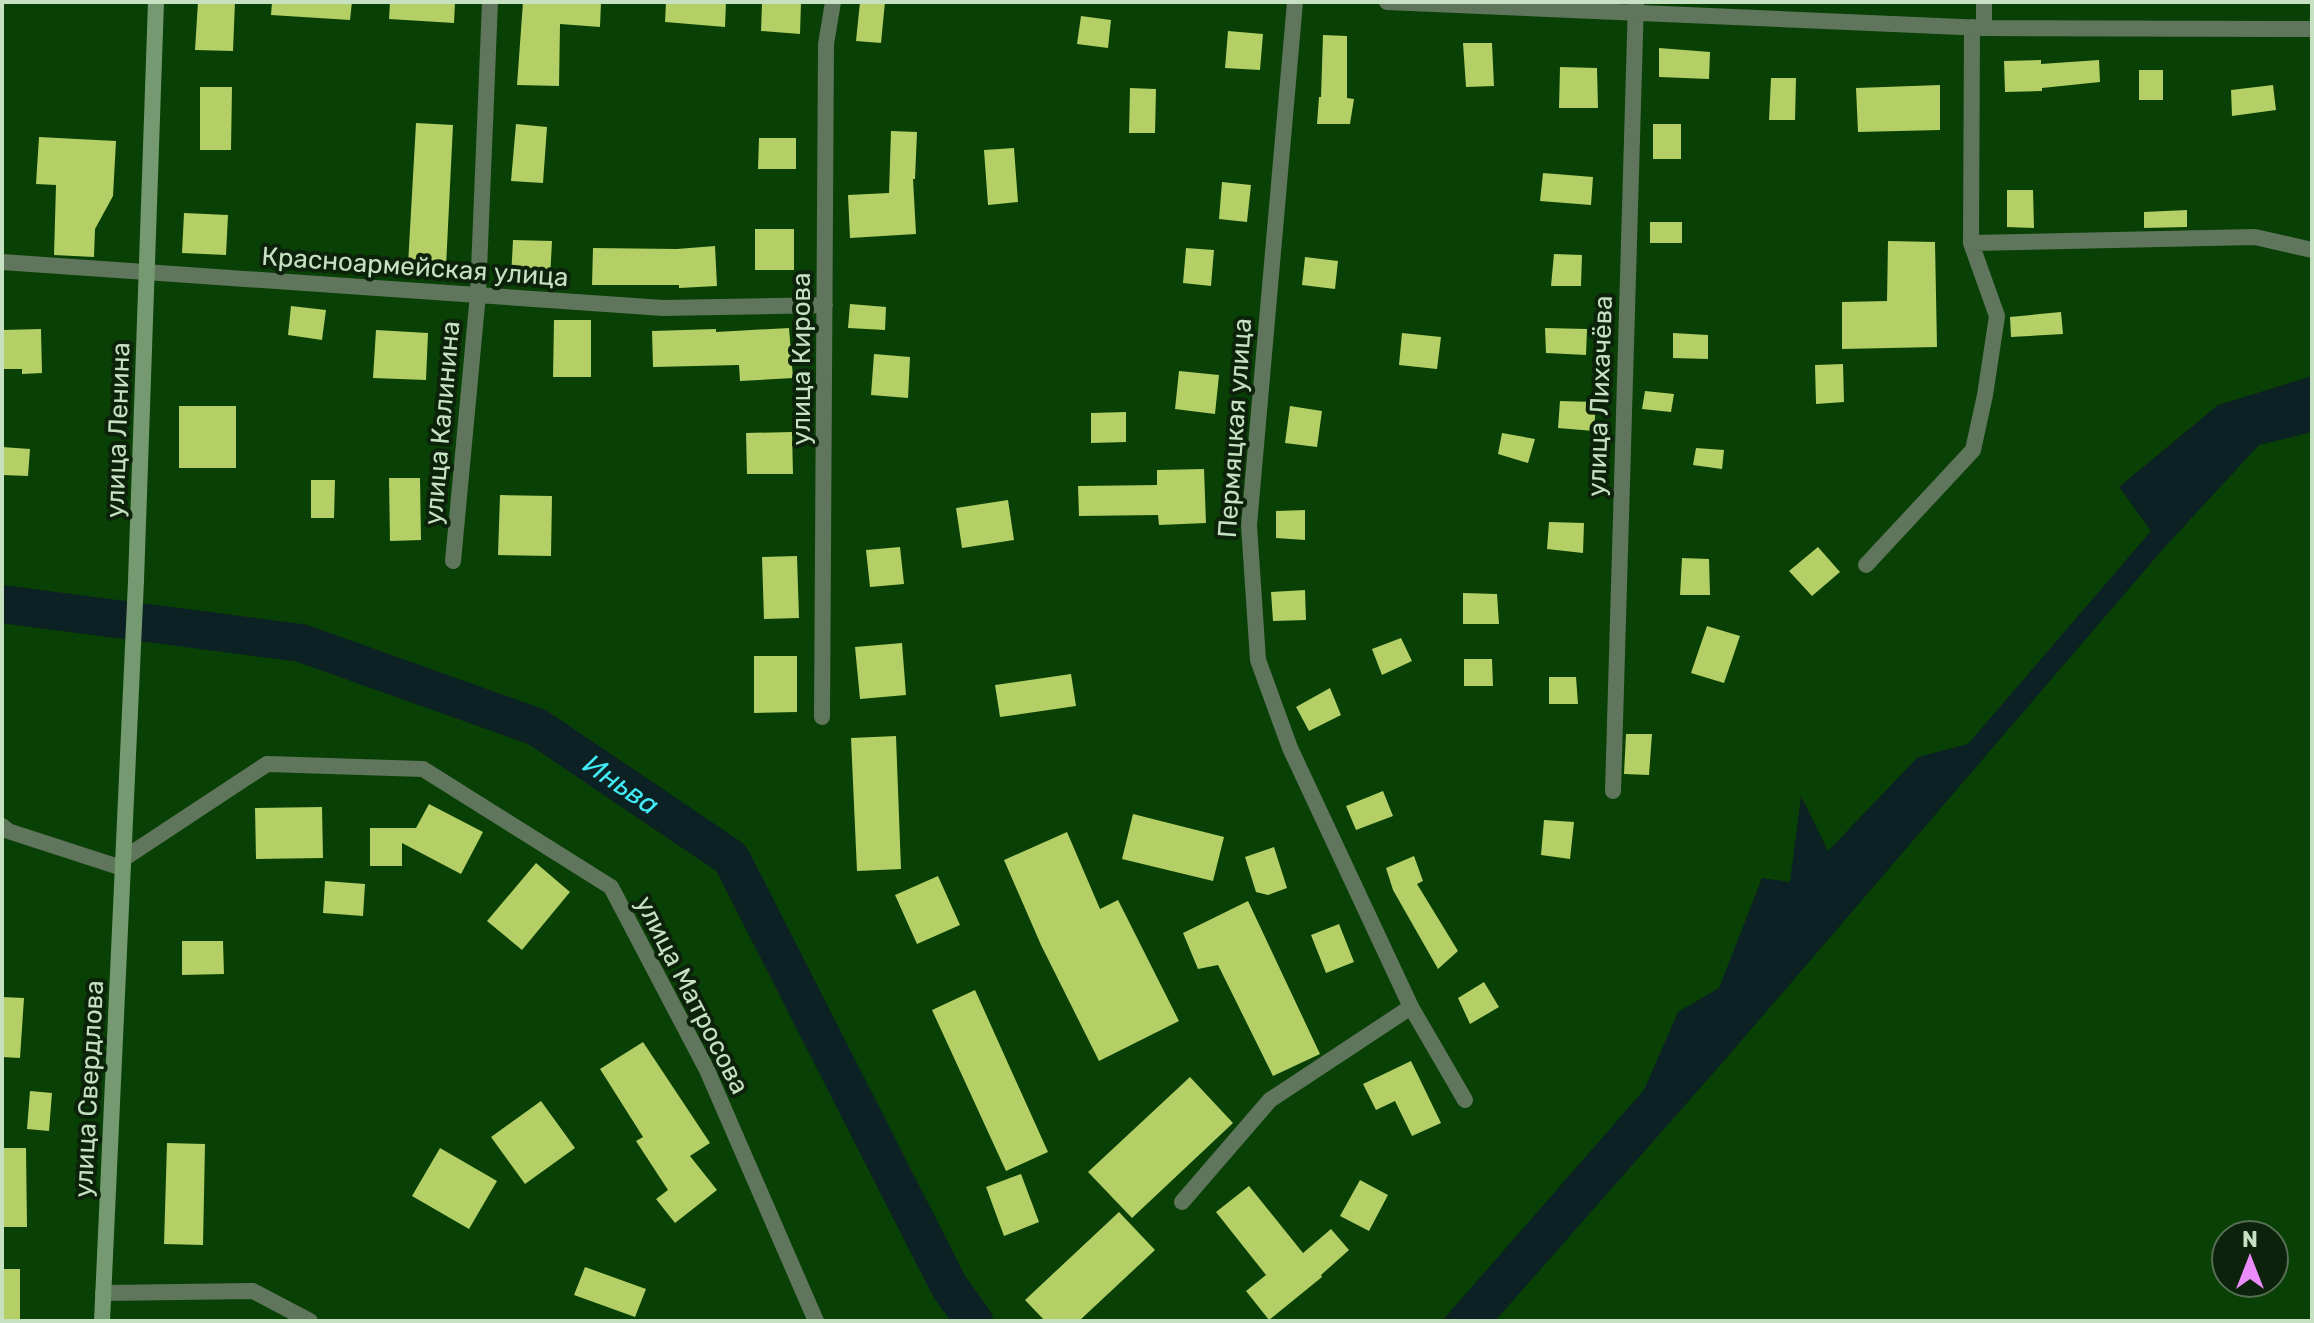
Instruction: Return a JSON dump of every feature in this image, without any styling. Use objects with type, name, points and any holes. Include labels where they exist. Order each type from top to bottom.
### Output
[{"type":"main road","name":"улица Ленина","points":[[123,864],[156,2]]},
{"type":"main road","name":"улица Свердлова","points":[[102,1321],[123,864]]},
{"type":"street","name":"улица Калинина","points":[[453,561],[478,294],[490,2]]},
{"type":"street","name":"улица Кирова","points":[[822,717],[826,44],[833,2]]},
{"type":"street","name":"Пермяцкая улица","points":[[1295,2],[1249,525],[1258,660],[1290,748],[1411,1007],[1465,1100]]},
{"type":"street","points":[[1387,2],[1636,7],[1978,27],[2312,29]]},
{"type":"street","points":[[1866,565],[1973,450],[1985,395],[1997,316],[1971,243],[1978,27],[1984,2]]},
{"type":"street","name":"улица Лихачёва","points":[[1613,791],[1636,7]]},
{"type":"street","points":[[1971,243],[2255,237],[2312,250]]},
{"type":"street","name":"Красноармейская улица","points":[[2,262],[663,308],[825,305]]},
{"type":"street","name":"улица Матросова","points":[[123,864],[267,764],[423,769],[611,887],[707,1070],[816,1321]]},
{"type":"street","points":[[2,826],[8,831],[123,864]]},
{"type":"street","points":[[1182,1202],[1270,1100],[1411,1007]]},
{"type":"street","points":[[103,1293],[253,1291],[310,1321]]},
{"type":"water","points":[[2312,376],[2312,432],[2259,445],[2163,549],[1723,1062],[1495,1321],[1442,1321],[1644,1090],[1678,1012],[1719,988],[1762,878],[1790,882],[1801,796],[1828,851],[1918,757],[1968,744],[2151,531],[2119,487],[2218,405]]},
{"type":"building","points":[[198,2],[235,2],[233,51],[195,50]]},
{"type":"building","points":[[272,2],[352,2],[350,20],[271,15]]},
{"type":"building","points":[[390,2],[455,2],[454,23],[389,19]]},
{"type":"building","points":[[523,2],[601,2],[600,27],[560,24],[559,86],[517,85]]},
{"type":"building","points":[[666,2],[726,2],[725,27],[665,22]]},
{"type":"building","points":[[762,2],[801,2],[800,34],[761,31]]},
{"type":"building","points":[[860,2],[885,2],[881,43],[856,41]]},
{"type":"building","points":[[1081,16],[1111,20],[1108,48],[1077,44]]},
{"type":"building","points":[[1228,31],[1263,34],[1260,70],[1225,68]]},
{"type":"building","points":[[1323,35],[1347,36],[1347,98],[1354,99],[1350,124],[1317,124]]},
{"type":"building","points":[[1463,43],[1492,43],[1494,86],[1466,87]]},
{"type":"building","points":[[1659,48],[1710,52],[1709,79],[1659,77]]},
{"type":"building","points":[[2041,60],[2041,64],[2099,60],[2100,82],[2042,88],[2042,91],[2005,92],[2004,61]]},
{"type":"building","points":[[1560,67],[1597,68],[1598,108],[1559,108]]},
{"type":"building","points":[[2139,70],[2163,70],[2163,100],[2139,100]]},
{"type":"building","points":[[1771,78],[1796,78],[1795,120],[1769,120]]},
{"type":"building","points":[[1940,85],[1940,130],[1858,132],[1856,88]]},
{"type":"building","points":[[2273,85],[2276,110],[2232,116],[2231,90]]},
{"type":"building","points":[[200,87],[232,87],[231,150],[200,150]]},
{"type":"building","points":[[1130,88],[1156,89],[1155,133],[1129,133]]},
{"type":"building","points":[[416,123],[453,125],[446,267],[408,265]]},
{"type":"building","points":[[516,124],[547,127],[543,183],[511,181]]},
{"type":"building","points":[[1653,124],[1681,124],[1681,159],[1653,159]]},
{"type":"building","points":[[891,131],[917,132],[913,179],[916,234],[850,238],[848,195],[889,193]]},
{"type":"building","points":[[39,137],[116,141],[113,196],[95,229],[94,257],[54,255],[56,185],[36,184]]},
{"type":"building","points":[[759,138],[796,138],[796,169],[758,169]]},
{"type":"building","points":[[1014,148],[1018,202],[988,205],[984,150]]},
{"type":"building","points":[[1543,173],[1593,177],[1591,205],[1540,201]]},
{"type":"building","points":[[1222,182],[1251,185],[1247,222],[1219,219]]},
{"type":"building","points":[[2007,190],[2033,190],[2034,228],[2007,227]]},
{"type":"building","points":[[2187,210],[2187,227],[2144,228],[2144,212]]},
{"type":"building","points":[[184,213],[228,215],[226,255],[182,253]]},
{"type":"building","points":[[1650,222],[1682,222],[1682,243],[1650,243]]},
{"type":"building","points":[[755,229],[794,229],[794,270],[755,270]]},
{"type":"building","points":[[513,240],[552,241],[550,279],[511,278]]},
{"type":"building","points":[[1888,241],[1935,242],[1937,347],[1842,349],[1842,302],[1887,301]]},
{"type":"building","points":[[715,246],[717,286],[592,285],[593,248]]},
{"type":"building","points":[[1186,248],[1214,250],[1211,286],[1183,283]]},
{"type":"building","points":[[1554,254],[1582,255],[1581,286],[1551,286]]},
{"type":"building","points":[[1305,257],[1338,261],[1335,289],[1302,285]]},
{"type":"building","points":[[850,304],[886,307],[885,330],[848,328]]},
{"type":"building","points":[[291,306],[326,310],[322,340],[288,335]]},
{"type":"building","points":[[2061,312],[2063,334],[2011,337],[2010,317]]},
{"type":"building","points":[[554,320],[591,320],[591,377],[553,377]]},
{"type":"building","points":[[789,328],[793,378],[740,381],[739,365],[653,367],[652,331],[716,329],[716,332]]},
{"type":"building","points":[[1545,328],[1587,329],[1586,355],[1546,353]]},
{"type":"building","points":[[41,329],[42,373],[22,374],[22,369],[2,369],[2,330]]},
{"type":"building","points":[[376,330],[428,333],[426,380],[373,378]]},
{"type":"building","points":[[1402,333],[1441,337],[1437,369],[1399,365]]},
{"type":"building","points":[[1673,333],[1708,335],[1708,359],[1673,358]]},
{"type":"building","points":[[874,354],[910,357],[908,398],[871,395]]},
{"type":"building","points":[[1843,364],[1844,402],[1816,404],[1815,365]]},
{"type":"building","points":[[1179,371],[1219,375],[1215,414],[1175,409]]},
{"type":"building","points":[[1645,391],[1674,394],[1671,412],[1642,409]]},
{"type":"building","points":[[1560,401],[1596,402],[1594,431],[1558,428]]},
{"type":"building","points":[[179,406],[236,406],[236,468],[179,468]]},
{"type":"building","points":[[1290,406],[1322,411],[1317,447],[1285,443]]},
{"type":"building","points":[[1126,412],[1126,442],[1091,443],[1091,413]]},
{"type":"building","points":[[792,432],[793,474],[747,474],[746,433]]},
{"type":"building","points":[[1502,433],[1535,439],[1528,463],[1498,454]]},
{"type":"building","points":[[2,447],[30,449],[28,476],[2,475]]},
{"type":"building","points":[[1696,448],[1724,450],[1722,469],[1693,465]]},
{"type":"building","points":[[1204,469],[1206,523],[1159,525],[1158,515],[1079,516],[1078,486],[1157,485],[1157,470]]},
{"type":"building","points":[[389,478],[420,478],[421,540],[390,541]]},
{"type":"building","points":[[311,480],[335,480],[334,518],[311,518]]},
{"type":"building","points":[[500,495],[552,496],[551,556],[498,555]]},
{"type":"building","points":[[1008,500],[1014,540],[962,548],[956,508]]},
{"type":"building","points":[[1305,510],[1305,540],[1276,538],[1276,511]]},
{"type":"building","points":[[1549,522],[1584,523],[1583,553],[1547,549]]},
{"type":"building","points":[[900,547],[904,584],[870,587],[866,550]]},
{"type":"building","points":[[1818,547],[1840,572],[1812,596],[1789,571]]},
{"type":"building","points":[[797,556],[799,618],[764,619],[762,557]]},
{"type":"building","points":[[1682,558],[1709,559],[1710,595],[1680,595]]},
{"type":"building","points":[[1305,590],[1306,620],[1273,621],[1271,592]]},
{"type":"building","points":[[1463,593],[1497,594],[1499,624],[1463,624]]},
{"type":"building","points":[[1707,626],[1740,636],[1724,683],[1691,673]]},
{"type":"building","points":[[1401,638],[1412,661],[1382,675],[1372,649]]},
{"type":"building","points":[[902,643],[906,695],[860,699],[855,647]]},
{"type":"building","points":[[754,656],[797,656],[797,712],[754,713]]},
{"type":"building","points":[[1464,659],[1492,659],[1493,686],[1464,686]]},
{"type":"building","points":[[1071,674],[1076,706],[1000,717],[995,685]]},
{"type":"building","points":[[1549,677],[1576,677],[1578,704],[1549,704]]},
{"type":"building","points":[[1330,688],[1341,715],[1309,731],[1296,707]]},
{"type":"building","points":[[1626,734],[1652,734],[1649,775],[1624,774]]},
{"type":"building","points":[[896,736],[901,869],[857,871],[851,738]]},
{"type":"building","points":[[1383,791],[1393,816],[1356,830],[1346,806]]},
{"type":"building","points":[[429,804],[483,832],[461,874],[402,843],[402,866],[370,866],[370,828],[416,828]]},
{"type":"building","points":[[322,807],[323,858],[256,859],[255,808]]},
{"type":"building","points":[[1133,814],[1224,837],[1213,881],[1122,859]]},
{"type":"building","points":[[1544,820],[1574,822],[1570,859],[1541,855]]},
{"type":"building","points":[[1067,832],[1100,909],[1118,900],[1179,1021],[1099,1061],[1041,945],[1004,860]]},
{"type":"building","points":[[1274,847],[1287,888],[1268,895],[1256,892],[1245,857]]},
{"type":"building","points":[[1414,856],[1423,881],[1417,884],[1458,951],[1438,969],[1393,890],[1386,868]]},
{"type":"building","points":[[536,863],[570,892],[522,950],[487,921]]},
{"type":"building","points":[[938,876],[960,925],[917,944],[895,895]]},
{"type":"building","points":[[325,881],[365,884],[363,916],[323,913]]},
{"type":"building","points":[[1248,901],[1320,1054],[1273,1076],[1218,965],[1198,969],[1183,933]]},
{"type":"building","points":[[1339,924],[1354,962],[1326,973],[1311,935]]},
{"type":"building","points":[[182,941],[223,941],[224,974],[182,975]]},
{"type":"building","points":[[1484,982],[1499,1007],[1470,1024],[1458,998]]},
{"type":"building","points":[[975,990],[1048,1152],[1006,1171],[932,1010]]},
{"type":"building","points":[[2,997],[24,998],[20,1058],[2,1057]]},
{"type":"building","points":[[643,1042],[710,1143],[690,1156],[717,1190],[675,1223],[656,1199],[668,1190],[636,1141],[643,1137],[600,1069]]},
{"type":"building","points":[[1411,1061],[1441,1123],[1412,1136],[1395,1101],[1376,1110],[1363,1084]]},
{"type":"building","points":[[1190,1077],[1233,1123],[1132,1218],[1088,1172]]},
{"type":"building","points":[[30,1091],[52,1093],[49,1131],[27,1129]]},
{"type":"building","points":[[541,1101],[575,1148],[525,1184],[491,1137]]},
{"type":"building","points":[[167,1143],[205,1144],[203,1245],[164,1244]]},
{"type":"building","points":[[2,1148],[26,1148],[27,1227],[2,1227]]},
{"type":"building","points":[[440,1148],[497,1181],[469,1229],[412,1196]]},
{"type":"building","points":[[1021,1174],[1039,1222],[1004,1236],[986,1187]]},
{"type":"building","points":[[1360,1180],[1388,1195],[1369,1231],[1340,1216]]},
{"type":"building","points":[[1249,1186],[1303,1253],[1331,1229],[1349,1250],[1322,1277],[1269,1320],[1246,1291],[1266,1275],[1216,1212]]},
{"type":"building","points":[[1119,1212],[1155,1250],[1079,1321],[1045,1321],[1025,1300]]},
{"type":"building","points":[[585,1267],[646,1289],[635,1317],[574,1295]]},
{"type":"building","points":[[2,1269],[20,1269],[20,1321],[2,1321]]},
{"type":"waterway","name":"Иньва","points":[[2,604],[301,643],[537,727],[731,858],[949,1286],[974,1321]]}]
